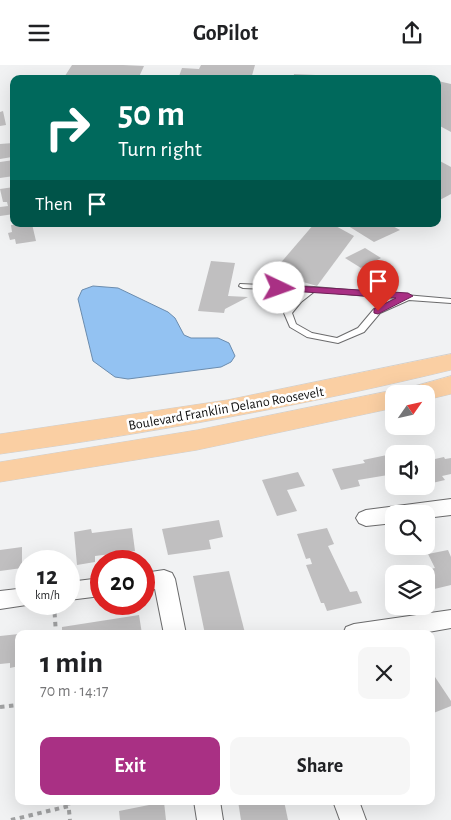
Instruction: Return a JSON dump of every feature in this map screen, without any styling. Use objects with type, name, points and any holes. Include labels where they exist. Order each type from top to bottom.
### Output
[{"type":"main road","name":"Boulevard Franklin Delano Roosevelt","points":[[0,444],[101,431],[187,416],[342,387],[451,361]]},
{"type":"main road","points":[[435,389],[451,385]]},
{"type":"main road","name":"Boulevard Franklin Delano Roosevelt","points":[[0,472],[197,440],[385,401]]},
{"type":"street","points":[[435,509],[451,507]]},
{"type":"street","points":[[366,518],[385,516]]},
{"type":"street","points":[[155,580],[164,579],[174,630]]},
{"type":"street","points":[[0,600],[15,598]]},
{"type":"street","points":[[380,630],[451,619]]},
{"type":"street","points":[[208,805],[210,820]]},
{"type":"street","points":[[347,805],[353,820]]},
{"type":"lane","points":[[243,286],[314,289],[451,301]]},
{"type":"lane","points":[[314,289],[298,300],[288,313],[293,325],[310,335],[338,341],[361,330],[378,311],[408,296]]},
{"type":"path","points":[[55,615],[56,630]]},
{"type":"path","points":[[0,707],[15,705]]},
{"type":"path","points":[[11,820],[65,805]]},
{"type":"path","points":[[69,805],[70,820]]},
{"type":"water","points":[[93,286],[118,288],[168,312],[175,318],[184,335],[191,338],[218,338],[229,343],[235,356],[231,362],[221,367],[128,379],[115,377],[93,361],[78,299],[82,290]]},
{"type":"building","points":[[72,65],[144,66],[140,75],[66,75]]},
{"type":"building","points":[[201,65],[255,65],[252,75],[179,75],[182,68],[199,69]]},
{"type":"building","points":[[441,82],[451,84],[451,132],[441,127]]},
{"type":"building","points":[[3,111],[6,125],[0,126],[0,112]]},
{"type":"building","points":[[10,143],[10,157],[0,159],[0,144]]},
{"type":"building","points":[[10,161],[10,177],[0,178],[0,162]]},
{"type":"building","points":[[441,162],[451,167],[451,194],[441,199]]},
{"type":"building","points":[[10,188],[10,215],[0,216],[0,207],[8,206],[7,202],[3,202],[0,189]]},
{"type":"building","points":[[11,227],[33,227],[36,241],[16,244],[15,239],[10,240],[8,233],[12,232]]},
{"type":"building","points":[[311,227],[338,227],[354,236],[317,286],[272,273]]},
{"type":"building","points":[[350,227],[394,227],[400,230],[374,242]]},
{"type":"building","points":[[365,248],[381,258],[361,268],[345,258]]},
{"type":"building","points":[[211,261],[235,263],[228,296],[248,297],[225,309],[224,313],[198,311]]},
{"type":"building","points":[[385,455],[385,476],[358,480],[360,486],[341,490],[332,469],[365,463],[363,460]]},
{"type":"building","points":[[451,458],[451,474],[442,476],[445,480],[435,482],[435,459]]},
{"type":"building","points":[[298,472],[305,486],[287,490],[297,511],[277,516],[262,480]]},
{"type":"building","points":[[219,520],[223,537],[209,540],[211,549],[168,555],[162,529]]},
{"type":"building","points":[[132,528],[135,550],[90,550],[90,563],[80,564],[80,550],[76,550],[74,532],[91,529],[92,533]]},
{"type":"building","points":[[327,528],[334,544],[328,546],[350,592],[357,591],[362,603],[327,611],[324,603],[321,603],[306,565],[312,564],[310,558],[306,559],[297,534]]},
{"type":"building","points":[[22,547],[22,550],[15,550],[15,569],[0,571],[0,550]]},
{"type":"building","points":[[448,550],[451,557],[451,585],[435,589],[435,565],[428,555],[435,555],[435,553]]},
{"type":"building","points":[[229,571],[244,630],[204,630],[193,576]]},
{"type":"building","points":[[139,615],[141,630],[62,630],[62,627]]},
{"type":"building","points":[[15,634],[15,667],[10,668],[10,663],[0,664],[0,636]]},
{"type":"building","points":[[435,677],[451,701],[451,706],[435,712]]},
{"type":"building","points":[[149,805],[164,805],[166,820],[120,820],[119,811]]},
{"type":"building","points":[[239,805],[285,805],[288,820],[241,820]]},
{"type":"route","points":[[279,288],[408,296],[378,311]]}]
